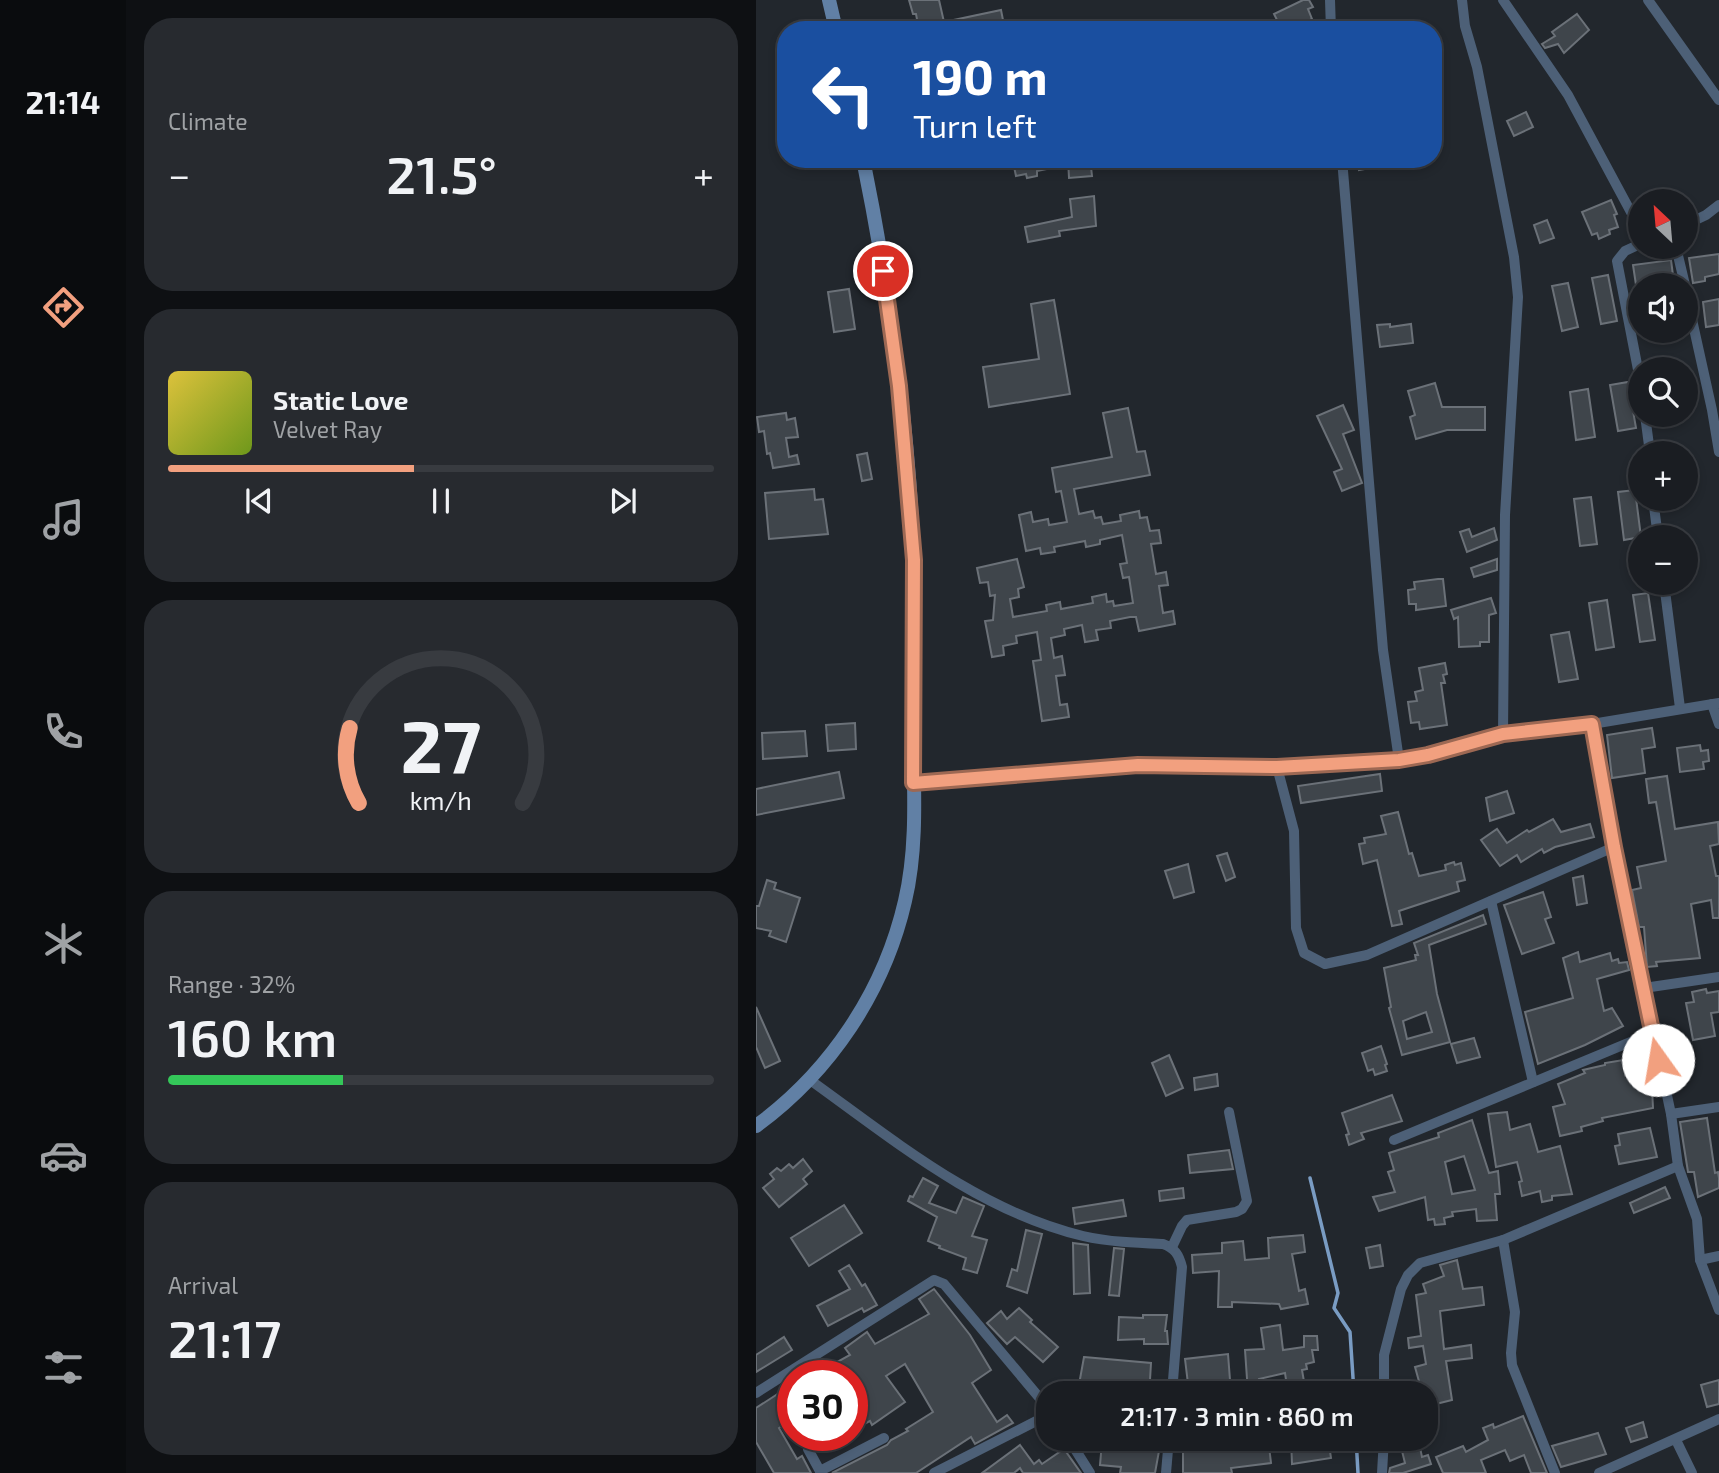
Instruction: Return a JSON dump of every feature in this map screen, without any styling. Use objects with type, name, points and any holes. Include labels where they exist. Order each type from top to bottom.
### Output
[{"type":"street","points":[[829,0],[834,21]]},
{"type":"street","points":[[1330,0],[1331,21]]},
{"type":"street","points":[[1462,0],[1465,26],[1477,67],[1514,257],[1518,297],[1505,515],[1503,734]]},
{"type":"street","points":[[1503,0],[1568,95],[1628,207]]},
{"type":"street","points":[[1648,0],[1719,100]]},
{"type":"street","points":[[756,1126],[810,1080],[851,1028],[891,945],[905,901],[911,853],[915,601],[911,514],[897,363],[864,168]]},
{"type":"street","points":[[1343,168],[1383,650],[1399,760]]},
{"type":"street","points":[[1698,219],[1719,205]]},
{"type":"street","points":[[1628,250],[1618,261],[1636,357]]},
{"type":"street","points":[[1698,343],[1713,410],[1719,452]]},
{"type":"street","points":[[1666,595],[1680,708]]},
{"type":"street","points":[[913,783],[1138,765],[1277,767],[1399,760],[1428,755],[1503,734],[1592,724],[1715,704],[1719,724]]},
{"type":"street","points":[[1592,724],[1614,847],[1671,1114],[1678,1166],[1697,1219],[1700,1260],[1719,1310]]},
{"type":"street","points":[[1277,767],[1294,831],[1296,928],[1304,953],[1325,964],[1367,956],[1614,847]]},
{"type":"street","points":[[1491,901],[1533,1082]]},
{"type":"street","points":[[1644,988],[1719,977]]},
{"type":"street","points":[[1394,1140],[1652,1032]]},
{"type":"street","points":[[810,1080],[957,1183],[1021,1215],[1084,1236],[1172,1247],[1182,1267],[1173,1381]]},
{"type":"street","points":[[1671,1114],[1719,1107]]},
{"type":"street","points":[[1172,1247],[1187,1220],[1236,1212],[1242,1209],[1247,1201],[1229,1112]]},
{"type":"street","points":[[1384,1381],[1384,1354],[1401,1290],[1408,1275],[1420,1264],[1503,1240],[1678,1166]]},
{"type":"street","points":[[1503,1240],[1515,1312],[1512,1364],[1555,1473]]},
{"type":"street","points":[[1700,1260],[1719,1256]]},
{"type":"street","points":[[756,1393],[934,1280],[944,1284],[1036,1394]]},
{"type":"street","points":[[1599,1473],[1719,1419]]},
{"type":"street","points":[[934,1473],[1036,1421]]},
{"type":"street","points":[[809,1451],[821,1472],[884,1437]]},
{"type":"street","points":[[1676,1440],[1692,1473]]},
{"type":"street","points":[[1076,1451],[1090,1473]]},
{"type":"street","points":[[1166,1473],[1168,1451]]},
{"type":"street","points":[[1382,1473],[1383,1451]]},
{"type":"building","points":[[909,0],[939,0],[944,21],[917,21],[916,14],[913,14]]},
{"type":"building","points":[[1303,0],[1309,0],[1313,7],[1308,9],[1312,19],[1308,21],[1278,21],[1274,14]]},
{"type":"building","points":[[1001,10],[1003,21],[949,21]]},
{"type":"building","points":[[1577,14],[1589,30],[1564,53],[1558,44],[1545,48],[1542,44],[1555,36],[1552,32]]},
{"type":"building","points":[[1526,112],[1533,127],[1514,136],[1507,121]]},
{"type":"building","points":[[1014,168],[1047,168],[1037,171],[1037,176],[1016,176]]},
{"type":"building","points":[[1068,168],[1091,168],[1092,176],[1069,178]]},
{"type":"building","points":[[1094,196],[1096,226],[1059,231],[1060,236],[1028,242],[1025,227],[1072,217],[1070,199]]},
{"type":"building","points":[[1611,200],[1617,214],[1614,215],[1618,227],[1609,230],[1610,234],[1599,239],[1597,233],[1592,235],[1582,212]]},
{"type":"building","points":[[1547,220],[1554,238],[1540,243],[1534,225]]},
{"type":"building","points":[[1719,254],[1719,274],[1705,277],[1705,281],[1698,282],[1698,273],[1691,273],[1689,259],[1698,259],[1698,257]]},
{"type":"building","points":[[1671,260],[1673,273],[1634,273],[1633,265]]},
{"type":"building","points":[[1608,275],[1617,321],[1601,324],[1592,278]]},
{"type":"building","points":[[1568,283],[1578,327],[1562,331],[1552,286]]},
{"type":"building","points":[[849,289],[855,329],[834,332],[828,292]]},
{"type":"building","points":[[1719,299],[1719,325],[1706,327],[1703,302]]},
{"type":"building","points":[[1054,300],[1070,394],[989,407],[983,367],[1039,359],[1031,304]]},
{"type":"building","points":[[1390,324],[1390,327],[1411,324],[1413,343],[1380,347],[1377,325]]},
{"type":"building","points":[[1628,382],[1628,427],[1636,428],[1618,431],[1610,385]]},
{"type":"building","points":[[1435,383],[1442,407],[1485,407],[1485,430],[1447,430],[1416,439],[1410,417],[1415,415],[1408,391]]},
{"type":"building","points":[[1588,389],[1595,437],[1576,440],[1570,392]]},
{"type":"building","points":[[1343,405],[1354,430],[1343,434],[1362,483],[1342,491],[1334,472],[1342,469],[1317,416]]},
{"type":"building","points":[[1128,408],[1137,452],[1145,451],[1150,475],[1074,489],[1079,514],[1093,511],[1095,518],[1101,517],[1103,524],[1121,521],[1120,515],[1139,511],[1140,518],[1147,517],[1150,531],[1159,530],[1161,543],[1151,544],[1156,574],[1166,572],[1168,585],[1159,586],[1163,613],[1173,611],[1175,624],[1139,631],[1136,617],[1130,617],[1110,621],[1111,628],[1096,630],[1098,640],[1085,642],[1082,625],[1064,629],[1065,635],[1051,638],[1054,658],[1062,656],[1065,675],[1056,676],[1060,705],[1067,704],[1069,717],[1042,721],[1033,661],[1041,660],[1037,632],[1016,636],[1017,643],[1003,646],[1004,655],[992,657],[985,621],[993,620],[995,595],[990,596],[988,582],[980,583],[977,568],[1017,559],[1024,587],[1018,589],[1019,597],[1010,599],[1013,617],[1047,611],[1046,605],[1060,602],[1061,609],[1093,603],[1092,597],[1106,594],[1107,602],[1113,601],[1114,606],[1133,603],[1129,577],[1123,578],[1120,564],[1127,563],[1122,535],[1100,540],[1100,544],[1086,547],[1085,541],[1054,547],[1055,552],[1041,554],[1040,548],[1026,551],[1019,515],[1031,512],[1033,522],[1048,519],[1049,525],[1067,522],[1061,491],[1056,492],[1052,468],[1112,457],[1103,413]]},
{"type":"building","points":[[786,413],[787,420],[795,418],[798,437],[786,438],[789,457],[797,455],[799,464],[773,468],[770,453],[767,454],[764,431],[759,432],[757,417]]},
{"type":"building","points":[[867,453],[872,479],[862,481],[857,455]]},
{"type":"building","points":[[814,489],[815,500],[823,499],[828,534],[769,539],[765,493]]},
{"type":"building","points":[[1628,491],[1628,511],[1638,511],[1639,525],[1628,525],[1628,539],[1624,540],[1618,492]]},
{"type":"building","points":[[1591,497],[1597,544],[1580,546],[1574,499]]},
{"type":"building","points":[[1494,528],[1497,540],[1467,552],[1460,532],[1469,529],[1472,537]]},
{"type":"building","points":[[1497,559],[1497,570],[1474,577],[1471,568]]},
{"type":"building","points":[[1443,579],[1446,606],[1416,610],[1416,604],[1409,604],[1408,590],[1415,589],[1414,582]]},
{"type":"building","points":[[1633,595],[1648,595],[1655,640],[1640,642]]},
{"type":"building","points":[[1491,598],[1496,613],[1489,615],[1489,642],[1480,642],[1480,646],[1459,647],[1458,617],[1454,619],[1451,610]]},
{"type":"building","points":[[1607,600],[1614,647],[1596,650],[1589,603]]},
{"type":"building","points":[[1569,632],[1578,679],[1559,682],[1551,635]]},
{"type":"building","points":[[1445,663],[1447,674],[1443,675],[1445,683],[1441,683],[1447,725],[1420,729],[1419,722],[1411,723],[1408,702],[1417,701],[1415,692],[1423,690],[1419,668]]},
{"type":"building","points":[[855,723],[856,749],[828,751],[826,725]]},
{"type":"building","points":[[1652,728],[1655,747],[1642,749],[1645,773],[1612,778],[1607,735]]},
{"type":"building","points":[[805,731],[807,756],[763,759],[762,733]]},
{"type":"building","points":[[1700,745],[1701,751],[1708,750],[1709,761],[1703,762],[1704,769],[1680,772],[1677,748]]},
{"type":"building","points":[[839,772],[844,798],[756,815],[756,789]]},
{"type":"building","points":[[1380,774],[1382,791],[1301,803],[1298,786]]},
{"type":"building","points":[[1667,776],[1675,829],[1718,822],[1719,844],[1710,846],[1716,876],[1719,876],[1719,918],[1713,918],[1711,900],[1691,904],[1700,958],[1656,962],[1657,966],[1647,967],[1644,927],[1639,927],[1632,890],[1641,888],[1637,867],[1666,861],[1656,802],[1649,803],[1646,779]]},
{"type":"building","points":[[1507,791],[1514,813],[1490,821],[1486,798]]},
{"type":"building","points":[[1398,812],[1409,854],[1412,853],[1419,876],[1446,870],[1445,865],[1454,862],[1455,865],[1461,863],[1465,880],[1457,882],[1459,891],[1399,911],[1402,924],[1392,926],[1377,860],[1363,864],[1359,844],[1365,843],[1364,838],[1386,834],[1381,816]]},
{"type":"building","points":[[1553,819],[1561,832],[1590,824],[1594,837],[1555,847],[1544,853],[1542,849],[1521,862],[1517,855],[1500,866],[1481,840],[1497,829],[1507,843],[1527,830],[1529,832]]},
{"type":"building","points":[[1227,853],[1235,877],[1226,881],[1217,856]]},
{"type":"building","points":[[1188,864],[1194,892],[1174,898],[1165,871]]},
{"type":"building","points":[[1583,876],[1587,903],[1577,905],[1573,878]]},
{"type":"building","points":[[767,880],[776,883],[774,889],[800,898],[786,942],[769,936],[771,931],[756,928],[756,906],[759,906]]},
{"type":"building","points":[[1543,892],[1551,917],[1545,919],[1554,943],[1522,954],[1504,905]]},
{"type":"building","points":[[1483,915],[1486,924],[1429,945],[1437,994],[1450,1042],[1402,1055],[1389,1008],[1391,1007],[1384,968],[1416,960],[1415,955],[1418,955],[1414,943]],"holes":[[[1426,1012],[1432,1032],[1407,1039],[1403,1021]]]},
{"type":"building","points":[[1578,952],[1580,962],[1610,953],[1612,961],[1618,959],[1619,963],[1627,962],[1629,970],[1597,979],[1604,1011],[1612,1008],[1623,1026],[1538,1064],[1525,1012],[1573,998],[1563,958]]},
{"type":"building","points":[[1706,989],[1707,993],[1719,991],[1719,1012],[1711,1013],[1715,1036],[1693,1040],[1686,1003],[1694,1002],[1692,992]]},
{"type":"building","points":[[756,1007],[780,1061],[765,1068],[756,1047]]},
{"type":"building","points":[[1474,1038],[1480,1057],[1457,1063],[1451,1044]]},
{"type":"building","points":[[1381,1046],[1387,1071],[1375,1075],[1373,1069],[1368,1071],[1362,1053]]},
{"type":"building","points":[[1169,1055],[1183,1088],[1166,1096],[1152,1063]]},
{"type":"building","points":[[1636,1058],[1643,1090],[1652,1088],[1653,1108],[1602,1118],[1603,1121],[1581,1127],[1582,1131],[1560,1136],[1553,1107],[1565,1104],[1558,1084],[1585,1073],[1583,1070]]},
{"type":"building","points":[[1217,1074],[1218,1086],[1195,1090],[1194,1078]]},
{"type":"building","points":[[1392,1095],[1402,1121],[1361,1133],[1364,1139],[1349,1145],[1346,1135],[1349,1134],[1342,1113]]},
{"type":"building","points":[[1507,1112],[1510,1130],[1530,1124],[1538,1152],[1560,1146],[1572,1194],[1552,1196],[1552,1200],[1542,1202],[1540,1191],[1522,1196],[1519,1182],[1522,1181],[1517,1162],[1496,1167],[1488,1114]]},
{"type":"building","points":[[1707,1118],[1719,1188],[1698,1197],[1694,1172],[1688,1172],[1680,1122]]},
{"type":"building","points":[[1472,1120],[1489,1173],[1498,1171],[1500,1194],[1495,1194],[1497,1220],[1477,1221],[1476,1209],[1452,1212],[1453,1216],[1444,1218],[1445,1224],[1435,1225],[1434,1219],[1428,1220],[1425,1197],[1379,1211],[1373,1197],[1395,1192],[1388,1172],[1394,1170],[1389,1153],[1439,1137],[1438,1133]],"holes":[[[1464,1156],[1475,1190],[1452,1194],[1445,1162]]]},
{"type":"building","points":[[1650,1128],[1657,1157],[1619,1164],[1615,1146],[1620,1145],[1618,1134]]},
{"type":"building","points":[[1229,1150],[1233,1169],[1190,1173],[1188,1155]]},
{"type":"building","points":[[803,1159],[812,1171],[803,1179],[807,1184],[779,1207],[763,1188],[774,1179],[770,1174],[777,1168],[781,1171],[789,1164],[793,1168]]},
{"type":"building","points":[[923,1178],[938,1186],[929,1203],[956,1213],[963,1197],[984,1206],[972,1236],[987,1240],[977,1273],[963,1269],[966,1258],[928,1241],[937,1217],[908,1201]]},
{"type":"building","points":[[1665,1187],[1670,1198],[1634,1213],[1630,1203]]},
{"type":"building","points":[[1183,1188],[1184,1198],[1160,1201],[1159,1191]]},
{"type":"building","points":[[1123,1200],[1126,1216],[1075,1224],[1073,1208]]},
{"type":"building","points":[[844,1205],[862,1233],[809,1266],[791,1238]]},
{"type":"building","points":[[1026,1230],[1042,1234],[1027,1293],[1007,1286],[1012,1269],[1017,1271]]},
{"type":"building","points":[[1303,1235],[1305,1252],[1292,1254],[1299,1291],[1305,1289],[1308,1304],[1281,1309],[1279,1304],[1232,1302],[1232,1307],[1218,1307],[1219,1271],[1193,1273],[1192,1255],[1222,1253],[1222,1243],[1243,1241],[1245,1260],[1269,1258],[1268,1238]]},
{"type":"building","points":[[1073,1243],[1088,1245],[1090,1293],[1074,1294]]},
{"type":"building","points":[[1380,1245],[1383,1266],[1370,1268],[1366,1248]]},
{"type":"building","points":[[1114,1248],[1124,1249],[1119,1296],[1109,1295]]},
{"type":"building","points":[[1457,1260],[1463,1289],[1482,1287],[1484,1305],[1440,1311],[1444,1349],[1471,1345],[1472,1358],[1446,1361],[1452,1400],[1438,1404],[1438,1381],[1419,1381],[1415,1367],[1426,1364],[1423,1346],[1409,1348],[1408,1338],[1421,1336],[1416,1295],[1426,1293],[1423,1284],[1444,1276],[1440,1265]]},
{"type":"building","points":[[849,1265],[862,1286],[865,1284],[877,1305],[864,1312],[862,1308],[828,1326],[817,1306],[850,1289],[839,1271]]},
{"type":"building","points":[[934,1289],[970,1335],[991,1370],[972,1383],[997,1422],[1007,1415],[1013,1423],[975,1444],[971,1437],[916,1473],[832,1473],[887,1445],[933,1412],[905,1364],[886,1376],[905,1402],[872,1425],[868,1422],[868,1360],[841,1360],[850,1355],[845,1348],[867,1332],[875,1344],[929,1314],[919,1299]]},
{"type":"building","points":[[1019,1308],[1032,1320],[1030,1322],[1058,1347],[1043,1362],[1015,1337],[1007,1344],[987,1323],[1001,1311],[1007,1319]]},
{"type":"building","points":[[1143,1315],[1167,1315],[1165,1331],[1168,1344],[1144,1344],[1144,1339],[1118,1340],[1119,1317],[1143,1318]]},
{"type":"building","points":[[1280,1325],[1283,1350],[1304,1347],[1304,1336],[1317,1336],[1318,1350],[1312,1350],[1314,1362],[1306,1364],[1307,1369],[1302,1370],[1304,1381],[1286,1381],[1285,1373],[1259,1381],[1247,1381],[1245,1350],[1264,1349],[1261,1328]]},
{"type":"building","points":[[784,1337],[792,1350],[756,1372],[756,1355]]},
{"type":"building","points":[[1228,1354],[1230,1381],[1188,1381],[1185,1359]]},
{"type":"building","points":[[1084,1357],[1151,1363],[1150,1380],[1166,1380],[1166,1381],[1080,1381]]},
{"type":"building","points":[[1719,1380],[1719,1404],[1707,1407],[1701,1385]]},
{"type":"building","points":[[777,1394],[777,1451],[792,1451],[797,1459],[802,1456],[811,1473],[774,1473],[756,1442],[756,1408]]},
{"type":"building","points":[[1523,1416],[1547,1473],[1531,1473],[1524,1455],[1510,1461],[1505,1450],[1481,1460],[1486,1473],[1443,1473],[1436,1457],[1463,1446],[1466,1452],[1488,1440],[1483,1428],[1493,1424],[1494,1428]]},
{"type":"building","points":[[1643,1422],[1647,1437],[1631,1442],[1626,1428]]},
{"type":"building","points":[[1598,1433],[1606,1454],[1561,1467],[1552,1446]]},
{"type":"building","points":[[1020,1445],[1034,1464],[1039,1460],[1042,1464],[1061,1451],[1065,1451],[1081,1473],[1023,1473],[1020,1468],[1014,1473],[982,1473]]},
{"type":"building","points":[[1101,1451],[1159,1451],[1155,1473],[1120,1473],[1121,1467],[1100,1465]]},
{"type":"building","points":[[1183,1451],[1270,1451],[1271,1463],[1231,1468],[1232,1473],[1183,1473]]},
{"type":"building","points":[[1292,1451],[1330,1451],[1331,1458],[1292,1464]]},
{"type":"building","points":[[1402,1451],[1421,1451],[1422,1457],[1428,1455],[1431,1464],[1403,1473],[1389,1473],[1390,1468],[1405,1463]]},
{"type":"waterway","points":[[1310,1178],[1338,1293],[1334,1308],[1350,1332],[1353,1381]]},
{"type":"waterway","points":[[1357,1451],[1358,1473]]},
{"type":"route","points":[[883,271],[897,363],[914,560],[913,783],[1138,765],[1277,767],[1399,760],[1428,755],[1503,734],[1592,724],[1614,847],[1658,1060]]}]
